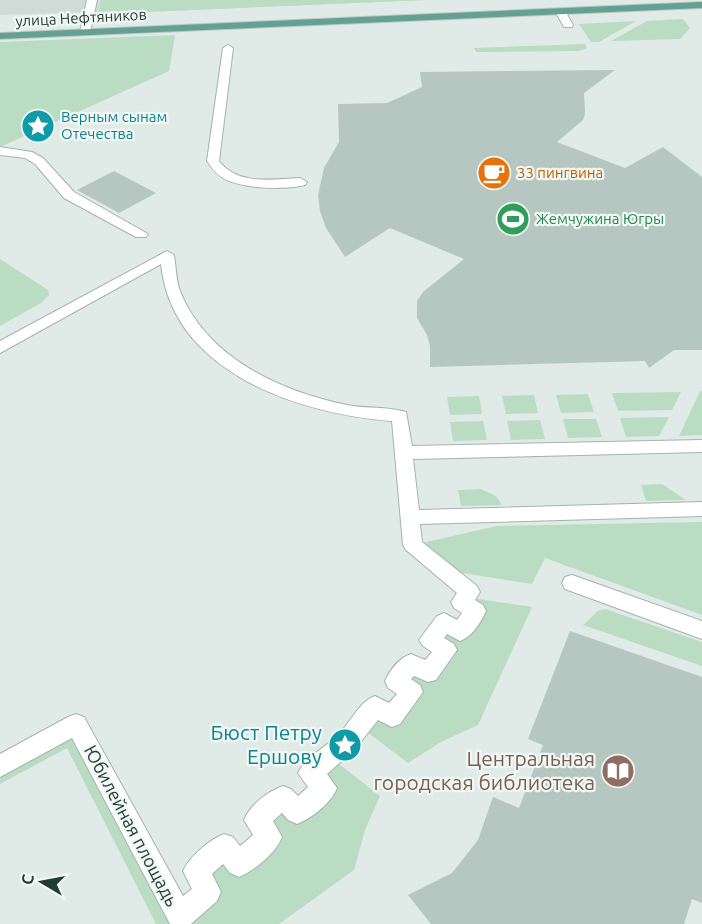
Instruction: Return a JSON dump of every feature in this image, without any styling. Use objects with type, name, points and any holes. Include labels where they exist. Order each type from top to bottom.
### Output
[{"type":"main road","name":"улица Нефтяников","points":[[0,36],[702,4]]},
{"type":"street","points":[[85,32],[92,0]]},
{"type":"street","points":[[560,11],[568,25]]},
{"type":"street","points":[[229,26],[231,48],[213,161],[218,170],[231,178],[250,182],[300,182]]},
{"type":"street","points":[[0,151],[28,155],[39,161],[69,195],[141,234]]},
{"type":"street","name":"Юбилейная площадь","points":[[0,348],[167,255],[172,290],[185,319],[204,342],[230,364],[264,384],[307,400],[348,411],[400,416],[413,545],[470,592],[461,602],[476,611],[460,632],[444,622],[430,640],[446,650],[428,673],[411,663],[396,681],[412,692],[392,717],[375,706],[346,742],[310,773],[325,788],[297,812],[283,797],[256,820],[270,837],[239,864],[224,846],[196,871],[208,892],[180,916],[76,724],[0,766]]},
{"type":"street","points":[[404,453],[702,446]]},
{"type":"street","points":[[410,517],[702,509]]},
{"type":"street","points":[[572,583],[702,630]]},
{"type":"shaded area","points":[[0,0],[426,0],[99,14],[99,12],[0,15]]},
{"type":"green space","points":[[101,0],[425,0],[99,14]]},
{"type":"green space","points":[[683,19],[690,28],[680,39],[611,41],[647,21]]},
{"type":"green space","points":[[636,21],[599,42],[591,42],[579,24]]},
{"type":"green space","points":[[175,35],[169,71],[0,147],[0,42]]},
{"type":"green space","points":[[585,44],[587,48],[579,51],[476,52],[474,48]]},
{"type":"green space","points":[[0,259],[48,290],[49,295],[41,303],[0,326]]},
{"type":"green space","points":[[702,391],[702,435],[679,436]]},
{"type":"green space","points":[[681,392],[672,410],[618,411],[612,393]]},
{"type":"green space","points":[[588,394],[594,412],[561,413],[556,395]]},
{"type":"green space","points":[[534,395],[538,413],[506,414],[502,396]]},
{"type":"green space","points":[[479,396],[482,414],[450,415],[447,397]]},
{"type":"green space","points":[[669,417],[659,436],[626,437],[620,418]]},
{"type":"green space","points":[[563,419],[596,419],[602,437],[568,438]]},
{"type":"green space","points":[[540,420],[545,439],[511,440],[507,421]]},
{"type":"green space","points":[[483,421],[487,440],[453,441],[450,422]]},
{"type":"green space","points":[[662,484],[686,500],[646,501],[641,485]]},
{"type":"green space","points":[[481,489],[496,496],[502,505],[461,506],[458,490]]},
{"type":"green space","points":[[702,522],[702,615],[545,558],[532,584],[444,570],[413,545],[497,526]]},
{"type":"green space","points":[[465,597],[532,607],[478,725],[441,742],[408,763],[359,726],[375,706],[391,717],[412,692],[396,681],[411,663],[427,673],[446,650],[430,640],[444,622],[460,631]]},
{"type":"green space","points":[[605,609],[702,642],[702,666],[583,625],[598,611]]},
{"type":"green space","points":[[76,724],[180,916],[208,892],[196,871],[224,846],[239,864],[270,837],[256,820],[283,797],[297,812],[329,756],[380,796],[365,830],[354,870],[279,924],[156,924],[67,748],[0,784],[0,766]]},
{"type":"building","name":"Жемчужина Югры","points":[[615,70],[584,93],[583,120],[557,142],[625,168],[663,147],[702,177],[702,350],[674,350],[649,368],[645,361],[430,367],[430,346],[427,335],[417,318],[417,301],[423,292],[464,259],[390,228],[345,257],[326,228],[320,211],[318,195],[324,168],[339,142],[338,104],[387,103],[422,87],[420,72]]},
{"type":"building","points":[[114,171],[156,193],[119,213],[77,190]]},
{"type":"building","name":"Центральная городская библиотека","points":[[570,631],[702,677],[702,903],[692,899],[684,924],[431,924],[408,895],[452,873],[478,840],[493,797],[519,808],[543,745],[528,739]]},
{"type":"place","name":"Верным сынам Отечества","points":[[38,126]]},
{"type":"place","name":"33 пингвина","points":[[494,173]]},
{"type":"place","name":"Жемчужина Югры","points":[[513,219]]},
{"type":"place","name":"Бюст Петру Ершову","points":[[345,745]]},
{"type":"place","name":"Центральная городская библиотека","points":[[618,771]]}]
